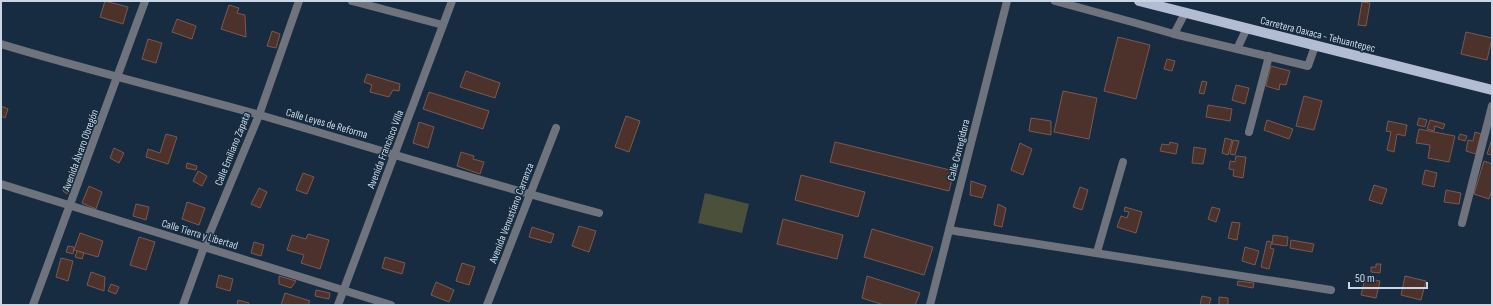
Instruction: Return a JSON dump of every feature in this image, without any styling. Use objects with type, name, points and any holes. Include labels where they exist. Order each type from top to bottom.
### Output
[{"type":"main road","name":"Carretera Oaxaca - Tehuantepec","points":[[1139,1],[1492,90]]},
{"type":"street","name":"Avenida Álvaro Obregón","points":[[33,305],[145,1]]},
{"type":"street","name":"Calle Emiliano Zapata","points":[[183,305],[204,246],[259,115],[299,1]]},
{"type":"street","points":[[352,1],[443,25]]},
{"type":"street","name":"Avenida Francisco Villa","points":[[338,305],[452,1]]},
{"type":"street","name":"Calle Corregidora","points":[[930,305],[1007,1]]},
{"type":"street","points":[[1055,1],[1174,34],[1308,66],[1316,46]]},
{"type":"street","points":[[1174,34],[1184,13]]},
{"type":"street","points":[[1237,49],[1247,28]]},
{"type":"street","name":"Calle Leyes de Reforma","points":[[1,44],[259,115],[530,195],[599,213]]},
{"type":"street","points":[[1249,132],[1270,56]]},
{"type":"street","points":[[1462,223],[1492,106]]},
{"type":"street","name":"Avenida Venustiano Carranza","points":[[487,305],[556,128]]},
{"type":"street","points":[[1097,252],[1123,162]]},
{"type":"street","name":"Calle Tierra y Libertad","points":[[1,184],[392,305]]},
{"type":"street","points":[[949,230],[1097,252],[1331,290]]},
{"type":"green space","points":[[705,193],[749,204],[742,233],[698,223]]},
{"type":"building","points":[[105,1],[128,7],[123,24],[100,17]]},
{"type":"building","points":[[1362,2],[1370,3],[1366,26],[1358,25]]},
{"type":"building","points":[[229,5],[239,8],[237,13],[245,15],[246,37],[221,29]]},
{"type":"building","points":[[177,19],[196,26],[192,39],[172,32]]},
{"type":"building","points":[[272,31],[280,34],[276,48],[267,46]]},
{"type":"building","points":[[1466,32],[1492,38],[1487,60],[1461,54]]},
{"type":"building","points":[[1118,37],[1150,45],[1136,99],[1104,91]]},
{"type":"building","points":[[148,39],[162,43],[156,63],[142,59]]},
{"type":"building","points":[[1167,59],[1175,61],[1172,71],[1164,69]]},
{"type":"building","points":[[1271,66],[1290,71],[1286,85],[1280,84],[1279,90],[1266,86]]},
{"type":"building","points":[[466,71],[500,83],[495,98],[460,87]]},
{"type":"building","points":[[367,74],[400,84],[399,91],[393,90],[389,97],[370,92],[372,85],[364,82]]},
{"type":"building","points":[[1202,81],[1207,82],[1204,94],[1199,93]]},
{"type":"building","points":[[1236,85],[1249,88],[1245,104],[1232,100]]},
{"type":"building","points":[[1063,91],[1097,98],[1089,139],[1054,132]]},
{"type":"building","points":[[429,92],[489,111],[483,129],[423,109]]},
{"type":"building","points":[[1304,96],[1322,101],[1314,130],[1296,126]]},
{"type":"building","points":[[1208,105],[1232,109],[1230,121],[1206,117]]},
{"type":"building","points":[[1,106],[8,109],[5,118],[1,116]]},
{"type":"building","points":[[626,116],[640,121],[629,152],[615,147]]},
{"type":"building","points":[[1031,118],[1051,121],[1051,135],[1029,131]]},
{"type":"building","points":[[1419,118],[1427,120],[1425,127],[1417,125]]},
{"type":"building","points":[[1267,120],[1293,129],[1289,139],[1264,130]]},
{"type":"building","points":[[1430,120],[1445,124],[1443,129],[1435,126],[1434,131],[1427,129]]},
{"type":"building","points":[[1388,121],[1407,125],[1405,136],[1397,134],[1394,152],[1387,150],[1391,132],[1386,131]]},
{"type":"building","points":[[419,122],[434,127],[428,148],[413,143]]},
{"type":"building","points":[[1419,129],[1455,136],[1449,162],[1428,158],[1430,145],[1416,143]]},
{"type":"building","points":[[1475,132],[1481,134],[1476,154],[1466,151],[1468,140],[1473,141]]},
{"type":"building","points":[[166,134],[177,137],[168,164],[146,157],[148,149],[160,153]]},
{"type":"building","points":[[1460,134],[1467,136],[1465,141],[1458,139]]},
{"type":"building","points":[[1225,138],[1232,140],[1228,155],[1222,153]]},
{"type":"building","points":[[1492,139],[1492,153],[1491,155],[1487,154]]},
{"type":"building","points":[[1233,140],[1239,141],[1235,155],[1230,154]]},
{"type":"building","points":[[835,142],[954,171],[949,191],[830,162]]},
{"type":"building","points":[[1170,142],[1178,144],[1176,154],[1160,151],[1162,144],[1169,145]]},
{"type":"building","points":[[1020,143],[1032,149],[1023,175],[1011,170]]},
{"type":"building","points":[[1194,147],[1206,149],[1203,164],[1192,163]]},
{"type":"building","points":[[114,148],[124,153],[119,163],[110,158]]},
{"type":"building","points":[[461,152],[474,156],[473,159],[484,162],[480,174],[457,166]]},
{"type":"building","points":[[1236,156],[1246,157],[1243,178],[1233,176],[1234,170],[1229,169],[1230,161],[1235,162]]},
{"type":"building","points":[[1484,161],[1492,164],[1492,190],[1489,199],[1474,194]]},
{"type":"building","points":[[187,163],[197,166],[196,170],[186,168]]},
{"type":"building","points":[[1425,170],[1437,173],[1434,187],[1422,184]]},
{"type":"building","points":[[198,171],[207,176],[202,186],[193,181]]},
{"type":"building","points":[[303,173],[314,177],[307,194],[296,190]]},
{"type":"building","points":[[801,175],[865,192],[858,217],[795,200]]},
{"type":"building","points":[[971,181],[986,186],[982,198],[970,195]]},
{"type":"building","points":[[64,185],[69,187],[67,194],[63,191]]},
{"type":"building","points":[[1374,185],[1387,189],[1382,204],[1369,200]]},
{"type":"building","points":[[89,186],[102,192],[96,209],[82,203]]},
{"type":"building","points":[[1080,187],[1088,190],[1082,210],[1073,207]]},
{"type":"building","points":[[259,188],[267,192],[260,208],[251,204]]},
{"type":"building","points":[[1446,190],[1461,193],[1459,204],[1444,202]]},
{"type":"building","points":[[187,202],[205,208],[199,225],[182,219]]},
{"type":"building","points":[[136,204],[149,207],[146,220],[133,216]]},
{"type":"building","points":[[998,204],[1006,208],[1002,227],[994,225]]},
{"type":"building","points":[[1125,207],[1142,212],[1136,233],[1117,227],[1121,216],[1127,218],[1129,212],[1124,211]]},
{"type":"building","points":[[1212,207],[1220,209],[1216,222],[1208,219]]},
{"type":"building","points":[[783,219],[843,235],[837,259],[777,244]]},
{"type":"building","points":[[1232,222],[1240,223],[1237,240],[1228,238]]},
{"type":"building","points":[[579,226],[596,231],[589,252],[572,246]]},
{"type":"building","points":[[532,227],[554,234],[551,243],[529,237]]},
{"type":"building","points":[[872,229],[933,247],[924,275],[864,257]]},
{"type":"building","points":[[80,233],[103,241],[98,257],[74,250]]},
{"type":"building","points":[[308,234],[329,240],[320,269],[301,263],[304,255],[287,250],[292,235],[306,239]]},
{"type":"building","points":[[1273,235],[1288,237],[1287,246],[1272,244]]},
{"type":"building","points":[[139,237],[155,242],[146,270],[130,265]]},
{"type":"building","points":[[1291,240],[1314,244],[1312,252],[1290,248]]},
{"type":"building","points":[[1267,241],[1272,242],[1270,248],[1274,249],[1269,269],[1261,267]]},
{"type":"building","points":[[254,242],[264,245],[261,256],[251,253]]},
{"type":"building","points":[[68,246],[74,247],[73,254],[66,252]]},
{"type":"building","points":[[1245,247],[1259,251],[1255,265],[1242,261]]},
{"type":"building","points":[[77,251],[84,253],[82,259],[75,257]]},
{"type":"building","points":[[385,257],[405,263],[402,274],[382,268]]},
{"type":"building","points":[[61,258],[73,261],[68,281],[56,277]]},
{"type":"building","points":[[462,263],[475,267],[469,285],[456,281]]},
{"type":"building","points":[[1376,264],[1381,264],[1380,273],[1371,272],[1371,267],[1376,267]]},
{"type":"building","points":[[91,272],[105,277],[104,291],[87,285]]},
{"type":"building","points":[[219,275],[233,279],[230,291],[216,287]]},
{"type":"building","points":[[279,276],[296,281],[291,288],[279,284]]},
{"type":"building","points":[[867,276],[920,293],[915,305],[884,305],[862,298]]},
{"type":"building","points":[[1405,276],[1426,281],[1421,300],[1401,295]]},
{"type":"building","points":[[1365,278],[1380,281],[1376,298],[1361,295]]},
{"type":"building","points":[[1238,281],[1254,283],[1253,288],[1237,285]]},
{"type":"building","points":[[436,282],[454,290],[449,302],[431,295]]},
{"type":"building","points":[[111,284],[119,287],[116,294],[108,291]]},
{"type":"building","points":[[316,290],[330,293],[329,299],[315,296]]},
{"type":"building","points":[[285,293],[310,301],[308,305],[281,305]]},
{"type":"building","points":[[1202,296],[1211,298],[1209,305],[1200,305]]},
{"type":"building","points":[[1219,297],[1228,298],[1228,305],[1219,305]]},
{"type":"building","points":[[238,300],[249,303],[248,305],[237,305]]}]
